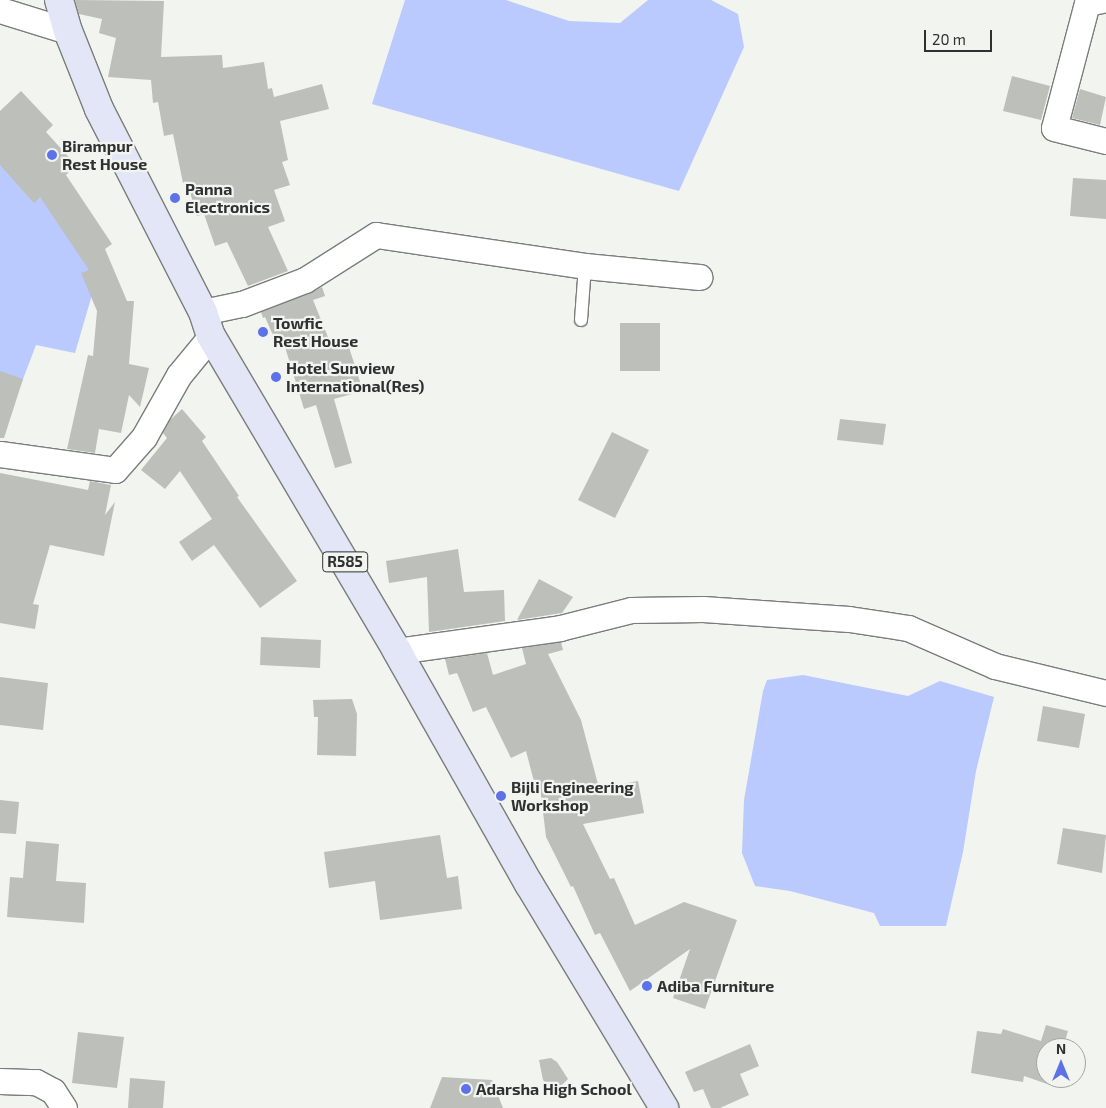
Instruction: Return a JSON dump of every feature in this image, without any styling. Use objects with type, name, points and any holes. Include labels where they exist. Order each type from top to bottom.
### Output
[{"type":"main road","name":"R585","points":[[60,0],[68,31],[99,109],[207,324],[398,651],[529,884],[664,1108]]},
{"type":"street","points":[[1102,0],[1087,3],[1054,128],[1106,141]]},
{"type":"street","points":[[0,10],[68,31]]},
{"type":"street","points":[[0,454],[115,470],[144,437],[207,324],[242,304],[305,280],[376,235],[585,266],[699,277]]},
{"type":"street","points":[[398,651],[560,628],[631,610],[703,608],[849,619],[908,628],[995,666],[1106,693]]},
{"type":"street","points":[[0,1081],[36,1082],[53,1091],[64,1108]]},
{"type":"lane","points":[[581,320],[585,266]]},
{"type":"water","points":[[405,0],[506,0],[569,21],[620,23],[648,0],[711,0],[738,14],[744,47],[679,191],[372,104]]},
{"type":"water","points":[[0,163],[23,181],[73,229],[99,271],[75,353],[36,345],[9,416],[0,414]]},
{"type":"water","points":[[803,675],[908,696],[940,681],[994,697],[976,771],[963,852],[946,926],[880,926],[874,913],[790,891],[755,886],[742,853],[744,800],[763,691],[767,680]]},
{"type":"building","points":[[75,0],[164,1],[161,57],[222,55],[223,68],[264,62],[268,89],[272,88],[274,97],[322,84],[329,109],[280,121],[288,160],[282,162],[290,185],[274,190],[285,221],[268,227],[288,271],[248,286],[227,242],[215,246],[204,214],[197,216],[187,182],[183,183],[173,134],[164,136],[158,102],[153,103],[151,80],[108,77],[116,38],[99,33],[102,19],[79,14]]},
{"type":"building","points":[[1012,76],[1050,86],[1041,120],[1003,111]]},
{"type":"building","points":[[1080,89],[1106,97],[1100,125],[1072,118]]},
{"type":"building","points":[[21,91],[53,125],[46,132],[76,165],[66,175],[112,244],[105,249],[127,301],[134,301],[129,364],[149,368],[140,407],[129,395],[121,433],[99,429],[95,453],[67,449],[88,355],[93,356],[97,311],[81,273],[89,270],[40,197],[34,203],[0,165],[0,111]]},
{"type":"building","points":[[1073,178],[1106,180],[1106,219],[1070,216]]},
{"type":"building","points":[[322,287],[325,296],[313,300],[330,342],[346,338],[363,391],[334,399],[352,463],[335,468],[316,405],[304,409],[285,347],[279,349],[261,312]]},
{"type":"building","points":[[620,323],[660,323],[660,371],[620,371]]},
{"type":"building","points":[[0,371],[23,379],[4,438],[0,438]]},
{"type":"building","points":[[182,409],[206,437],[202,441],[239,496],[237,497],[297,581],[260,608],[214,545],[192,561],[179,542],[212,519],[180,471],[165,489],[141,470],[167,438],[163,433],[170,420]]},
{"type":"building","points":[[840,419],[886,424],[883,445],[837,440]]},
{"type":"building","points":[[612,432],[649,450],[615,518],[578,500]]},
{"type":"building","points":[[0,473],[88,490],[90,481],[111,485],[105,515],[115,502],[104,556],[50,545],[33,604],[39,605],[35,629],[0,623]]},
{"type":"building","points":[[458,549],[464,592],[504,590],[505,621],[429,632],[427,577],[389,583],[386,561]]},
{"type":"building","points":[[539,579],[573,597],[562,613],[517,620]]},
{"type":"building","points":[[261,637],[321,640],[320,668],[260,665]]},
{"type":"building","points":[[561,642],[563,650],[548,654],[581,720],[599,788],[638,781],[644,813],[583,824],[610,879],[614,878],[635,925],[684,902],[737,920],[705,1009],[673,998],[690,949],[630,991],[600,933],[595,935],[573,886],[571,887],[546,837],[540,787],[536,789],[526,751],[511,758],[486,707],[473,712],[457,673],[449,675],[445,659],[487,653],[493,675],[526,664],[522,648]]},
{"type":"building","points":[[0,677],[48,683],[43,730],[0,725]]},
{"type":"building","points":[[352,699],[357,714],[356,756],[317,755],[318,717],[314,717],[313,700]]},
{"type":"building","points":[[1043,706],[1085,714],[1079,748],[1037,741]]},
{"type":"building","points":[[0,800],[19,802],[16,834],[0,833]]},
{"type":"building","points":[[1063,828],[1106,835],[1102,873],[1057,864]]},
{"type":"building","points":[[440,835],[447,878],[458,876],[462,909],[380,920],[375,881],[329,888],[324,852]]},
{"type":"building","points":[[26,841],[59,844],[56,881],[86,883],[84,923],[7,917],[10,877],[23,878]]},
{"type":"building","points":[[1046,1025],[1068,1031],[1066,1038],[1042,1038]]},
{"type":"building","points":[[1003,1029],[1036,1039],[1036,1080],[1024,1076],[1023,1082],[971,1073],[977,1031],[1001,1034]]},
{"type":"building","points":[[78,1032],[124,1037],[117,1088],[72,1083]]},
{"type":"building","points":[[750,1044],[759,1066],[740,1074],[749,1095],[720,1108],[711,1108],[703,1089],[694,1092],[685,1072]]},
{"type":"building","points":[[551,1058],[557,1062],[568,1079],[560,1087],[551,1087],[543,1080],[539,1060]]},
{"type":"building","name":"Adarsha High School","points":[[442,1077],[492,1080],[503,1108],[430,1108]]},
{"type":"building","points":[[130,1078],[165,1081],[163,1108],[128,1108]]},
{"type":"place","name":"Birampur Rest House","points":[[52,155]]},
{"type":"place","name":"Panna Electronics","points":[[175,198]]},
{"type":"place","name":"Towfic Rest House","points":[[263,332]]},
{"type":"place","name":"Hotel Sunview International(Res)","points":[[276,377]]},
{"type":"place","name":"Bijli Engineering Workshop","points":[[501,796]]},
{"type":"place","name":"Adiba Furniture","points":[[647,986]]},
{"type":"place","name":"Adarsha High School","points":[[466,1089]]}]
